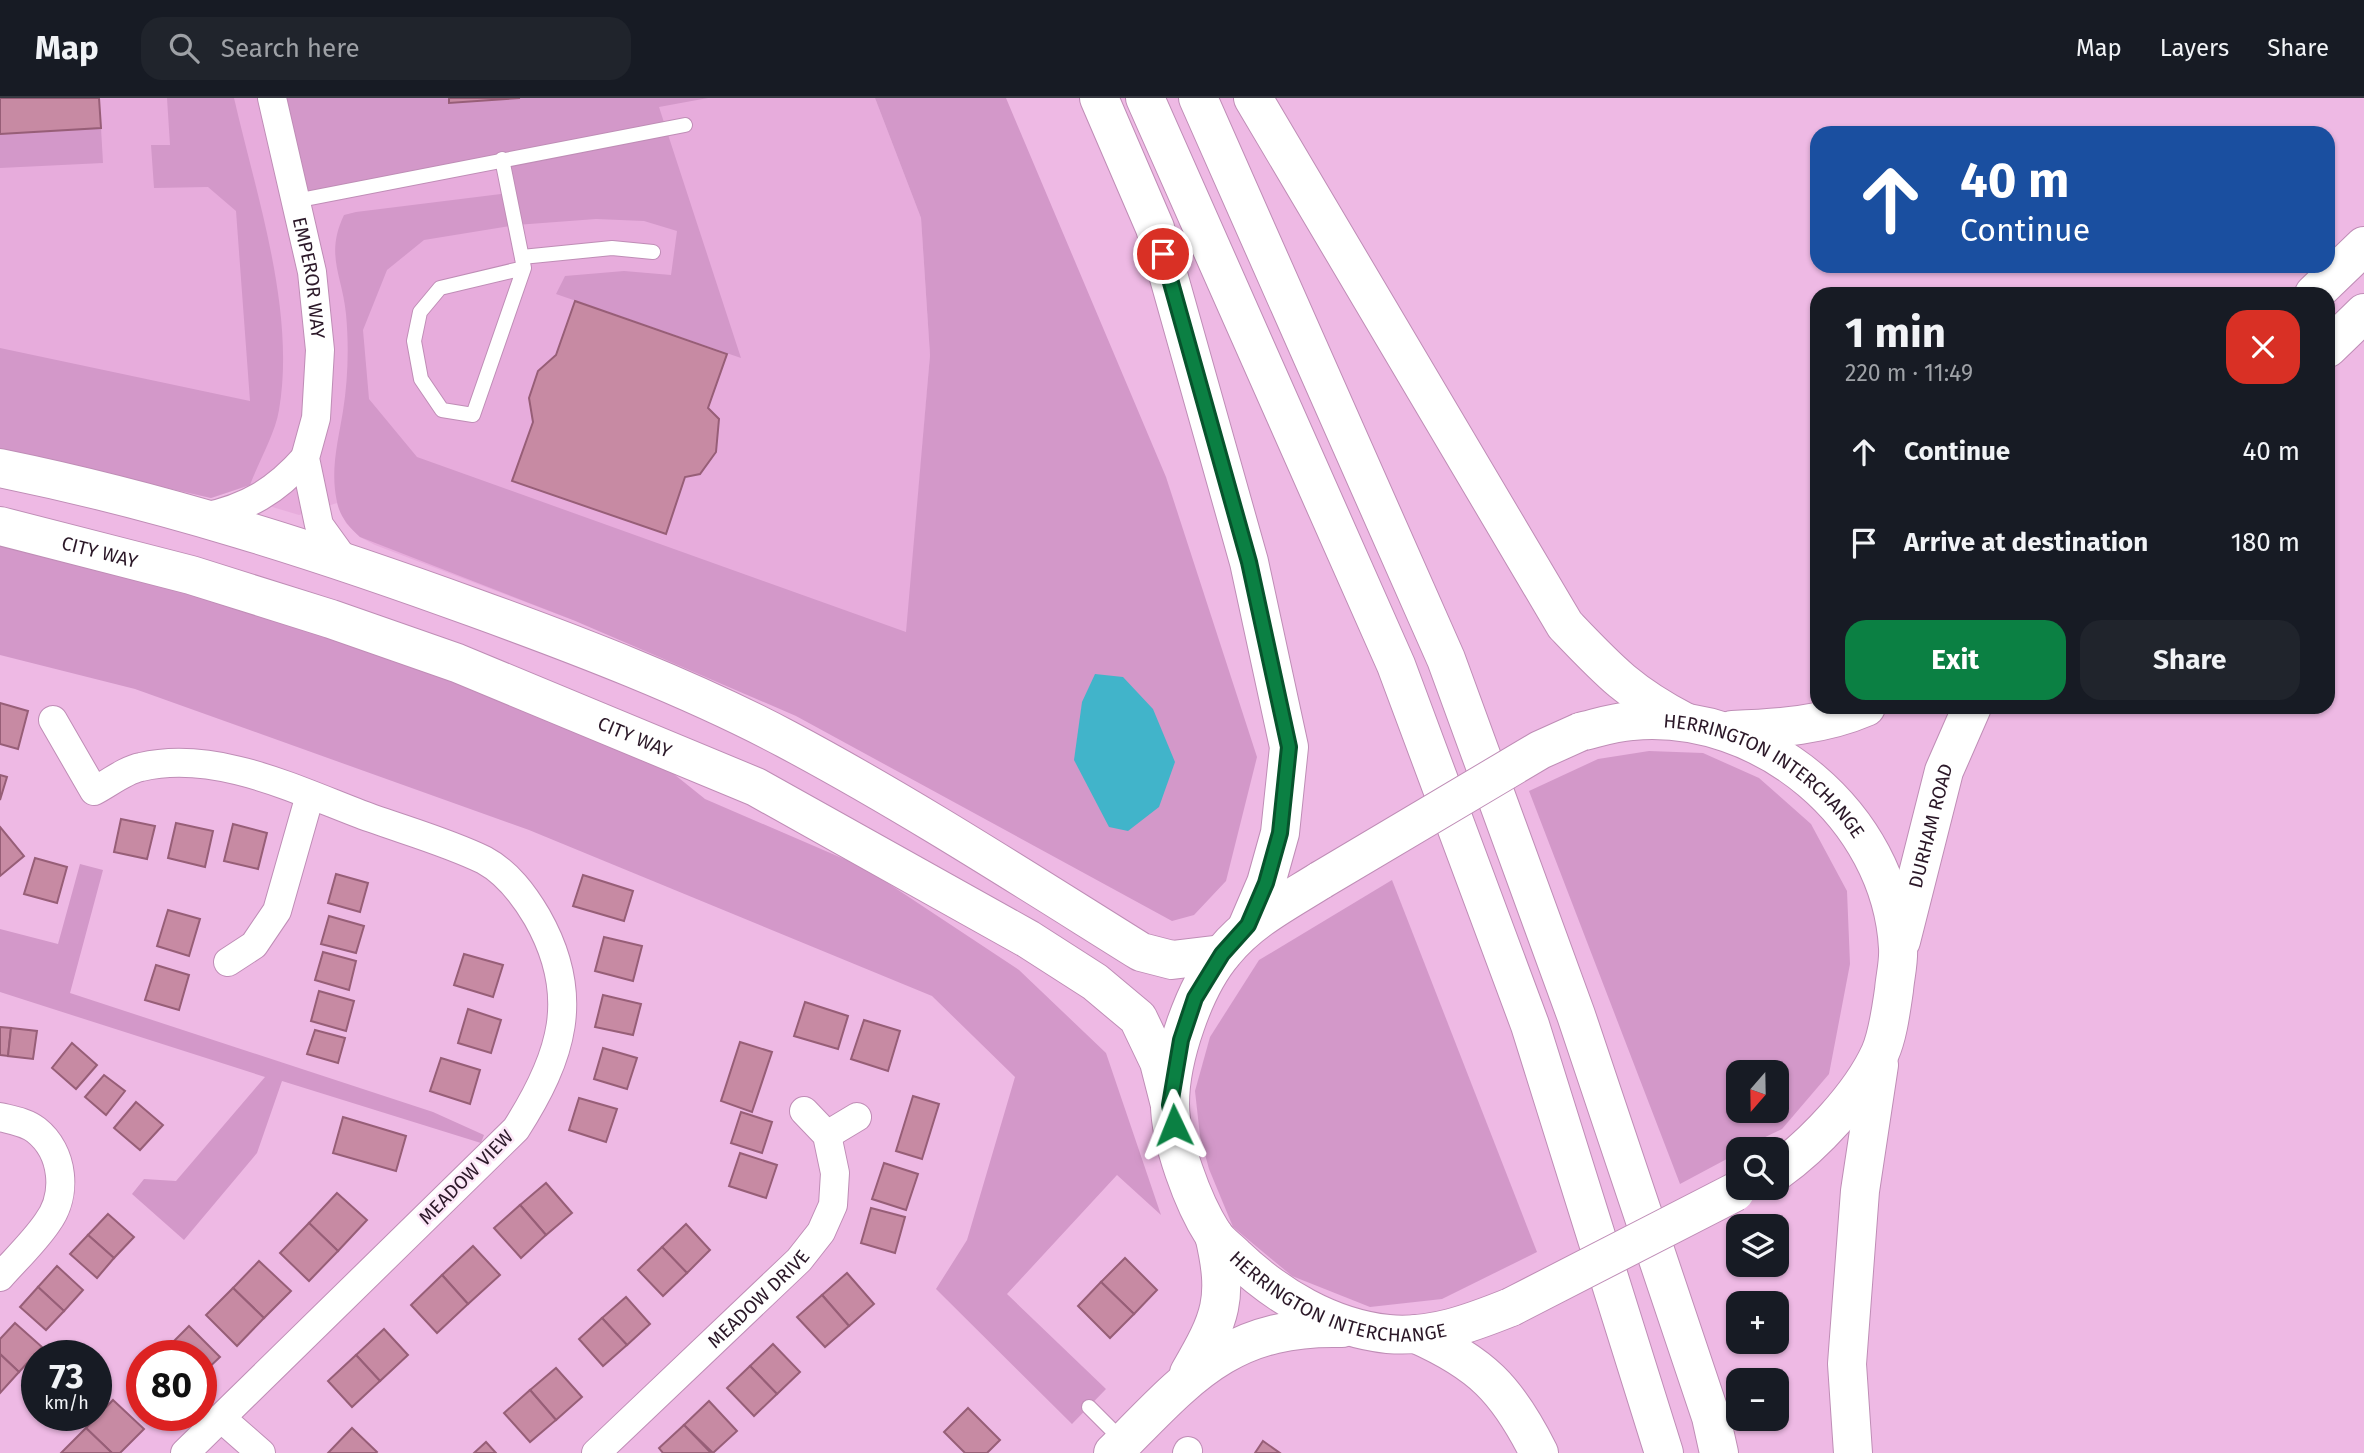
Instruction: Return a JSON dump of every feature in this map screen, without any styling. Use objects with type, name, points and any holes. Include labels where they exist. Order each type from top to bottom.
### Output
[{"type":"main road","points":[[1100,98],[1156,228],[1249,562],[1289,747],[1280,833],[1266,883],[1248,925]]},
{"type":"main road","points":[[1145,98],[1396,665],[1530,1025],[1664,1453]]},
{"type":"main road","points":[[1198,98],[1446,659],[1576,1014],[1711,1417],[1718,1453]]},
{"type":"main road","points":[[1253,98],[1565,625],[1616,680],[1645,701],[1702,726],[1798,727],[1837,720],[1850,714]]},
{"type":"main road","points":[[2321,287],[2364,246]]},
{"type":"main road","points":[[2335,341],[2364,313]]},
{"type":"main road","points":[[0,468],[204,517],[345,561],[562,640],[784,738],[940,826],[1141,953],[1171,960],[1222,954]]},
{"type":"main road","name":"CITY WAY","points":[[0,526],[191,575],[331,619],[457,663],[756,787],[1028,939],[1095,982],[1138,1018],[1159,1062],[1170,1105]]},
{"type":"main road","name":"DURHAM ROAD","points":[[1899,950],[1940,782],[1969,714]]},
{"type":"main road","name":"HERRINGTON INTERCHANGE","points":[[1726,1197],[1511,1307],[1462,1326],[1416,1334],[1358,1328],[1285,1297],[1261,1281],[1214,1236],[1187,1178],[1170,1105],[1181,1040],[1195,998],[1222,954],[1248,925],[1321,880],[1540,750],[1580,732],[1630,721],[1702,726],[1757,744],[1788,762],[1818,785],[1844,811],[1880,876],[1893,912],[1899,950],[1892,1002],[1881,1052],[1826,1129],[1789,1161]]},
{"type":"main road","points":[[1853,1453],[1847,1364],[1860,1191],[1881,1052]]},
{"type":"main road","points":[[1183,1384],[1216,1327],[1221,1308],[1223,1272],[1214,1236]]},
{"type":"main road","points":[[1118,1447],[1183,1384],[1236,1345],[1274,1332],[1311,1327],[1358,1328]]},
{"type":"main road","points":[[1416,1334],[1460,1354],[1489,1379],[1521,1417],[1539,1453]]},
{"type":"street","name":"EMPEROR WAY","points":[[204,517],[234,511],[262,498],[285,481],[305,458],[316,418],[320,350],[312,272],[272,98]]},
{"type":"street","name":"EMPEROR WAY","points":[[305,458],[319,525],[345,561]]},
{"type":"street","name":"MEADOW VIEW","points":[[53,720],[94,791],[140,767],[207,762],[310,795],[485,861],[521,890],[547,935],[562,978],[564,1019],[555,1056],[539,1093],[516,1129],[185,1453]]},
{"type":"street","points":[[228,962],[254,945],[277,911],[310,795]]},
{"type":"street","points":[[804,1111],[827,1135],[857,1117]]},
{"type":"street","points":[[0,1118],[22,1123],[36,1130],[48,1143],[59,1160],[60,1186],[57,1204],[48,1223],[0,1277]]},
{"type":"street","name":"MEADOW DRIVE","points":[[596,1453],[799,1261],[821,1232],[833,1205],[834,1194],[835,1173],[827,1135]]},
{"type":"street","points":[[221,1418],[261,1453]]},
{"type":"lane","points":[[295,201],[685,125]]},
{"type":"lane","points":[[502,159],[523,263],[473,415],[442,410],[421,379],[414,341],[421,312],[440,288],[523,263],[611,248],[653,253]]},
{"type":"lane","points":[[1089,1407],[1118,1447]]},
{"type":"shaded area","points":[[0,98],[875,98],[921,218],[930,355],[907,632],[573,620],[375,545],[360,537],[346,523],[337,503],[299,515],[269,506],[250,485],[211,498],[0,450]]},
{"type":"shaded area","points":[[167,98],[234,98],[278,293],[283,372],[274,428],[250,485],[211,498],[0,450],[0,348],[250,401],[236,211],[208,187],[154,188],[151,145],[170,145]]},
{"type":"shaded area","points":[[272,98],[449,98],[450,103],[520,98],[708,98],[659,107],[741,358],[556,294],[565,276],[624,271],[671,275],[677,231],[644,221],[596,219],[516,225],[424,240],[387,270],[363,330],[369,399],[417,457],[906,632],[930,355],[921,218],[875,98],[1006,98],[1166,477],[1257,757],[1226,881],[1194,915],[1172,921],[796,716],[573,620],[360,537],[338,507],[334,479],[345,399],[348,351],[346,314],[335,253],[338,229],[344,215],[356,212],[509,193],[503,161],[295,201]]},
{"type":"shaded area","points":[[101,128],[103,163],[0,168],[0,134]]},
{"type":"shaded area","points":[[0,526],[614,726],[705,799],[865,868],[1019,970],[1106,1053],[1161,1215],[1117,1175],[1007,1294],[1106,1389],[1072,1424],[936,1289],[967,1240],[1015,1077],[932,996],[529,830],[135,689],[0,655]]},
{"type":"shaded area","points":[[1649,751],[1703,753],[1759,778],[1811,824],[1847,891],[1850,964],[1829,1074],[1789,1121],[1789,1060],[1726,1060],[1726,1124],[1786,1124],[1782,1129],[1765,1137],[1726,1137],[1726,1159],[1680,1184],[1529,791],[1598,759]]},
{"type":"shaded area","points":[[80,864],[103,870],[70,993],[433,1112],[484,1135],[481,1143],[282,1081],[257,1153],[184,1240],[132,1194],[144,1179],[176,1181],[265,1077],[0,992],[0,929],[58,944]]},
{"type":"shaded area","points":[[1392,880],[1537,1252],[1442,1299],[1370,1307],[1292,1276],[1233,1227],[1209,1169],[1200,1136],[1195,1091],[1210,1037],[1259,960]]},
{"type":"water","points":[[1095,674],[1123,677],[1153,709],[1175,762],[1159,807],[1128,831],[1109,827],[1074,760],[1082,702]]},
{"type":"building","points":[[0,98],[99,98],[101,128],[0,134]]},
{"type":"building","points":[[449,98],[520,98],[449,103]]},
{"type":"building","points":[[575,301],[727,354],[708,408],[719,419],[716,452],[700,474],[685,477],[666,534],[512,481],[533,422],[529,398],[538,371],[556,355]]},
{"type":"building","points":[[0,703],[28,711],[18,749],[0,744]]},
{"type":"building","points":[[0,775],[7,777],[0,800]]},
{"type":"building","points":[[121,819],[155,826],[147,859],[114,852]]},
{"type":"building","points":[[176,823],[213,831],[205,867],[168,858]]},
{"type":"building","points":[[233,824],[267,833],[258,869],[224,861]]},
{"type":"building","points":[[0,827],[24,856],[0,876]]},
{"type":"building","points":[[35,858],[67,867],[57,903],[24,894]]},
{"type":"building","points":[[336,874],[368,883],[360,912],[328,903]]},
{"type":"building","points":[[583,875],[633,891],[624,921],[573,906]]},
{"type":"building","points":[[168,910],[200,919],[189,956],[157,946]]},
{"type":"building","points":[[329,916],[364,926],[356,953],[321,944]]},
{"type":"building","points":[[604,937],[642,946],[633,981],[595,971]]},
{"type":"building","points":[[323,952],[356,961],[349,990],[315,980]]},
{"type":"building","points":[[464,954],[503,965],[493,997],[454,985]]},
{"type":"building","points":[[156,965],[189,975],[179,1010],[145,1000]]},
{"type":"building","points":[[319,991],[354,1001],[346,1031],[311,1021]]},
{"type":"building","points":[[603,995],[641,1004],[633,1035],[595,1027]]},
{"type":"building","points":[[805,1002],[848,1016],[838,1049],[794,1036]]},
{"type":"building","points":[[468,1009],[501,1020],[491,1053],[458,1043]]},
{"type":"building","points":[[864,1020],[900,1031],[888,1071],[851,1059]]},
{"type":"building","points":[[0,1027],[11,1028],[8,1056],[0,1055]]},
{"type":"building","points":[[11,1028],[37,1031],[33,1059],[8,1056]]},
{"type":"building","points":[[315,1030],[345,1038],[338,1063],[307,1054]]},
{"type":"building","points":[[740,1042],[772,1052],[752,1112],[721,1101]]},
{"type":"building","points":[[72,1043],[97,1065],[76,1089],[52,1068]]},
{"type":"building","points":[[603,1048],[637,1058],[627,1089],[594,1079]]},
{"type":"building","points":[[441,1058],[480,1070],[470,1104],[430,1091]]},
{"type":"building","points":[[104,1075],[125,1091],[106,1115],[85,1097]]},
{"type":"building","points":[[913,1096],[939,1104],[922,1159],[896,1151]]},
{"type":"building","points":[[579,1098],[617,1109],[606,1142],[569,1130]]},
{"type":"building","points":[[136,1102],[163,1125],[140,1150],[114,1128]]},
{"type":"building","points":[[741,1112],[772,1122],[762,1153],[731,1143]]},
{"type":"building","points":[[343,1117],[406,1136],[396,1171],[333,1153]]},
{"type":"building","points":[[740,1153],[777,1165],[766,1198],[729,1186]]},
{"type":"building","points":[[884,1163],[918,1174],[906,1210],[872,1199]]},
{"type":"building","points":[[546,1183],[572,1213],[546,1235],[520,1205]]},
{"type":"building","points":[[337,1193],[367,1220],[338,1251],[309,1223]]},
{"type":"building","points":[[520,1205],[546,1235],[521,1258],[494,1228]]},
{"type":"building","points":[[871,1208],[905,1217],[895,1253],[861,1243]]},
{"type":"building","points":[[108,1214],[134,1237],[114,1258],[88,1235]]},
{"type":"building","points":[[309,1223],[338,1251],[309,1281],[280,1253]]},
{"type":"building","points":[[686,1224],[710,1250],[687,1273],[662,1247]]},
{"type":"building","points":[[88,1235],[114,1258],[97,1278],[70,1254]]},
{"type":"building","points":[[473,1246],[500,1275],[468,1304],[442,1275]]},
{"type":"building","points":[[662,1247],[687,1273],[663,1296],[638,1270]]},
{"type":"building","points":[[1125,1258],[1157,1290],[1134,1314],[1101,1282]]},
{"type":"building","points":[[259,1261],[291,1291],[264,1318],[233,1288]]},
{"type":"building","points":[[57,1266],[83,1290],[64,1311],[38,1287]]},
{"type":"building","points":[[847,1273],[874,1304],[849,1326],[822,1295]]},
{"type":"building","points":[[442,1275],[468,1304],[437,1333],[411,1305]]},
{"type":"building","points":[[1101,1282],[1134,1314],[1110,1338],[1078,1306]]},
{"type":"building","points":[[38,1287],[64,1311],[46,1330],[20,1307]]},
{"type":"building","points":[[233,1288],[264,1318],[237,1346],[206,1315]]},
{"type":"building","points":[[822,1295],[849,1326],[825,1347],[797,1317]]},
{"type":"building","points":[[626,1297],[650,1324],[627,1345],[602,1318]]},
{"type":"building","points":[[602,1318],[627,1345],[603,1366],[579,1339]]},
{"type":"building","points":[[15,1323],[34,1340],[21,1340],[19,1372],[0,1354],[0,1339]]},
{"type":"building","points":[[189,1326],[203,1340],[175,1340]]},
{"type":"building","points":[[384,1329],[408,1355],[380,1381],[356,1355]]},
{"type":"building","points":[[773,1344],[800,1372],[777,1394],[750,1366]]},
{"type":"building","points":[[0,1354],[19,1372],[0,1393]]},
{"type":"building","points":[[356,1355],[380,1381],[352,1407],[328,1381]]},
{"type":"building","points":[[750,1366],[777,1394],[754,1416],[727,1388]]},
{"type":"building","points":[[556,1368],[582,1397],[556,1420],[530,1390]]},
{"type":"building","points":[[530,1390],[556,1420],[530,1442],[504,1413]]},
{"type":"building","points":[[112,1401],[126,1412],[126,1431],[142,1431],[120,1453],[112,1453],[89,1431],[112,1431]]},
{"type":"building","points":[[709,1401],[737,1431],[713,1453],[684,1425]]},
{"type":"building","points":[[968,1408],[1000,1440],[987,1453],[965,1453],[944,1432]]},
{"type":"building","points":[[684,1425],[711,1453],[663,1453],[659,1448]]},
{"type":"building","points":[[352,1428],[377,1452],[328,1453]]},
{"type":"building","points":[[83,1431],[89,1431],[112,1453],[61,1453]]},
{"type":"building","points":[[1263,1441],[1280,1453],[1255,1453]]},
{"type":"building","points":[[486,1442],[496,1453],[474,1453]]},
{"type":"route","points":[[1163,254],[1249,562],[1289,747],[1280,833],[1266,883],[1248,925],[1222,954],[1195,998],[1181,1040],[1170,1105],[1174,1125]]}]
